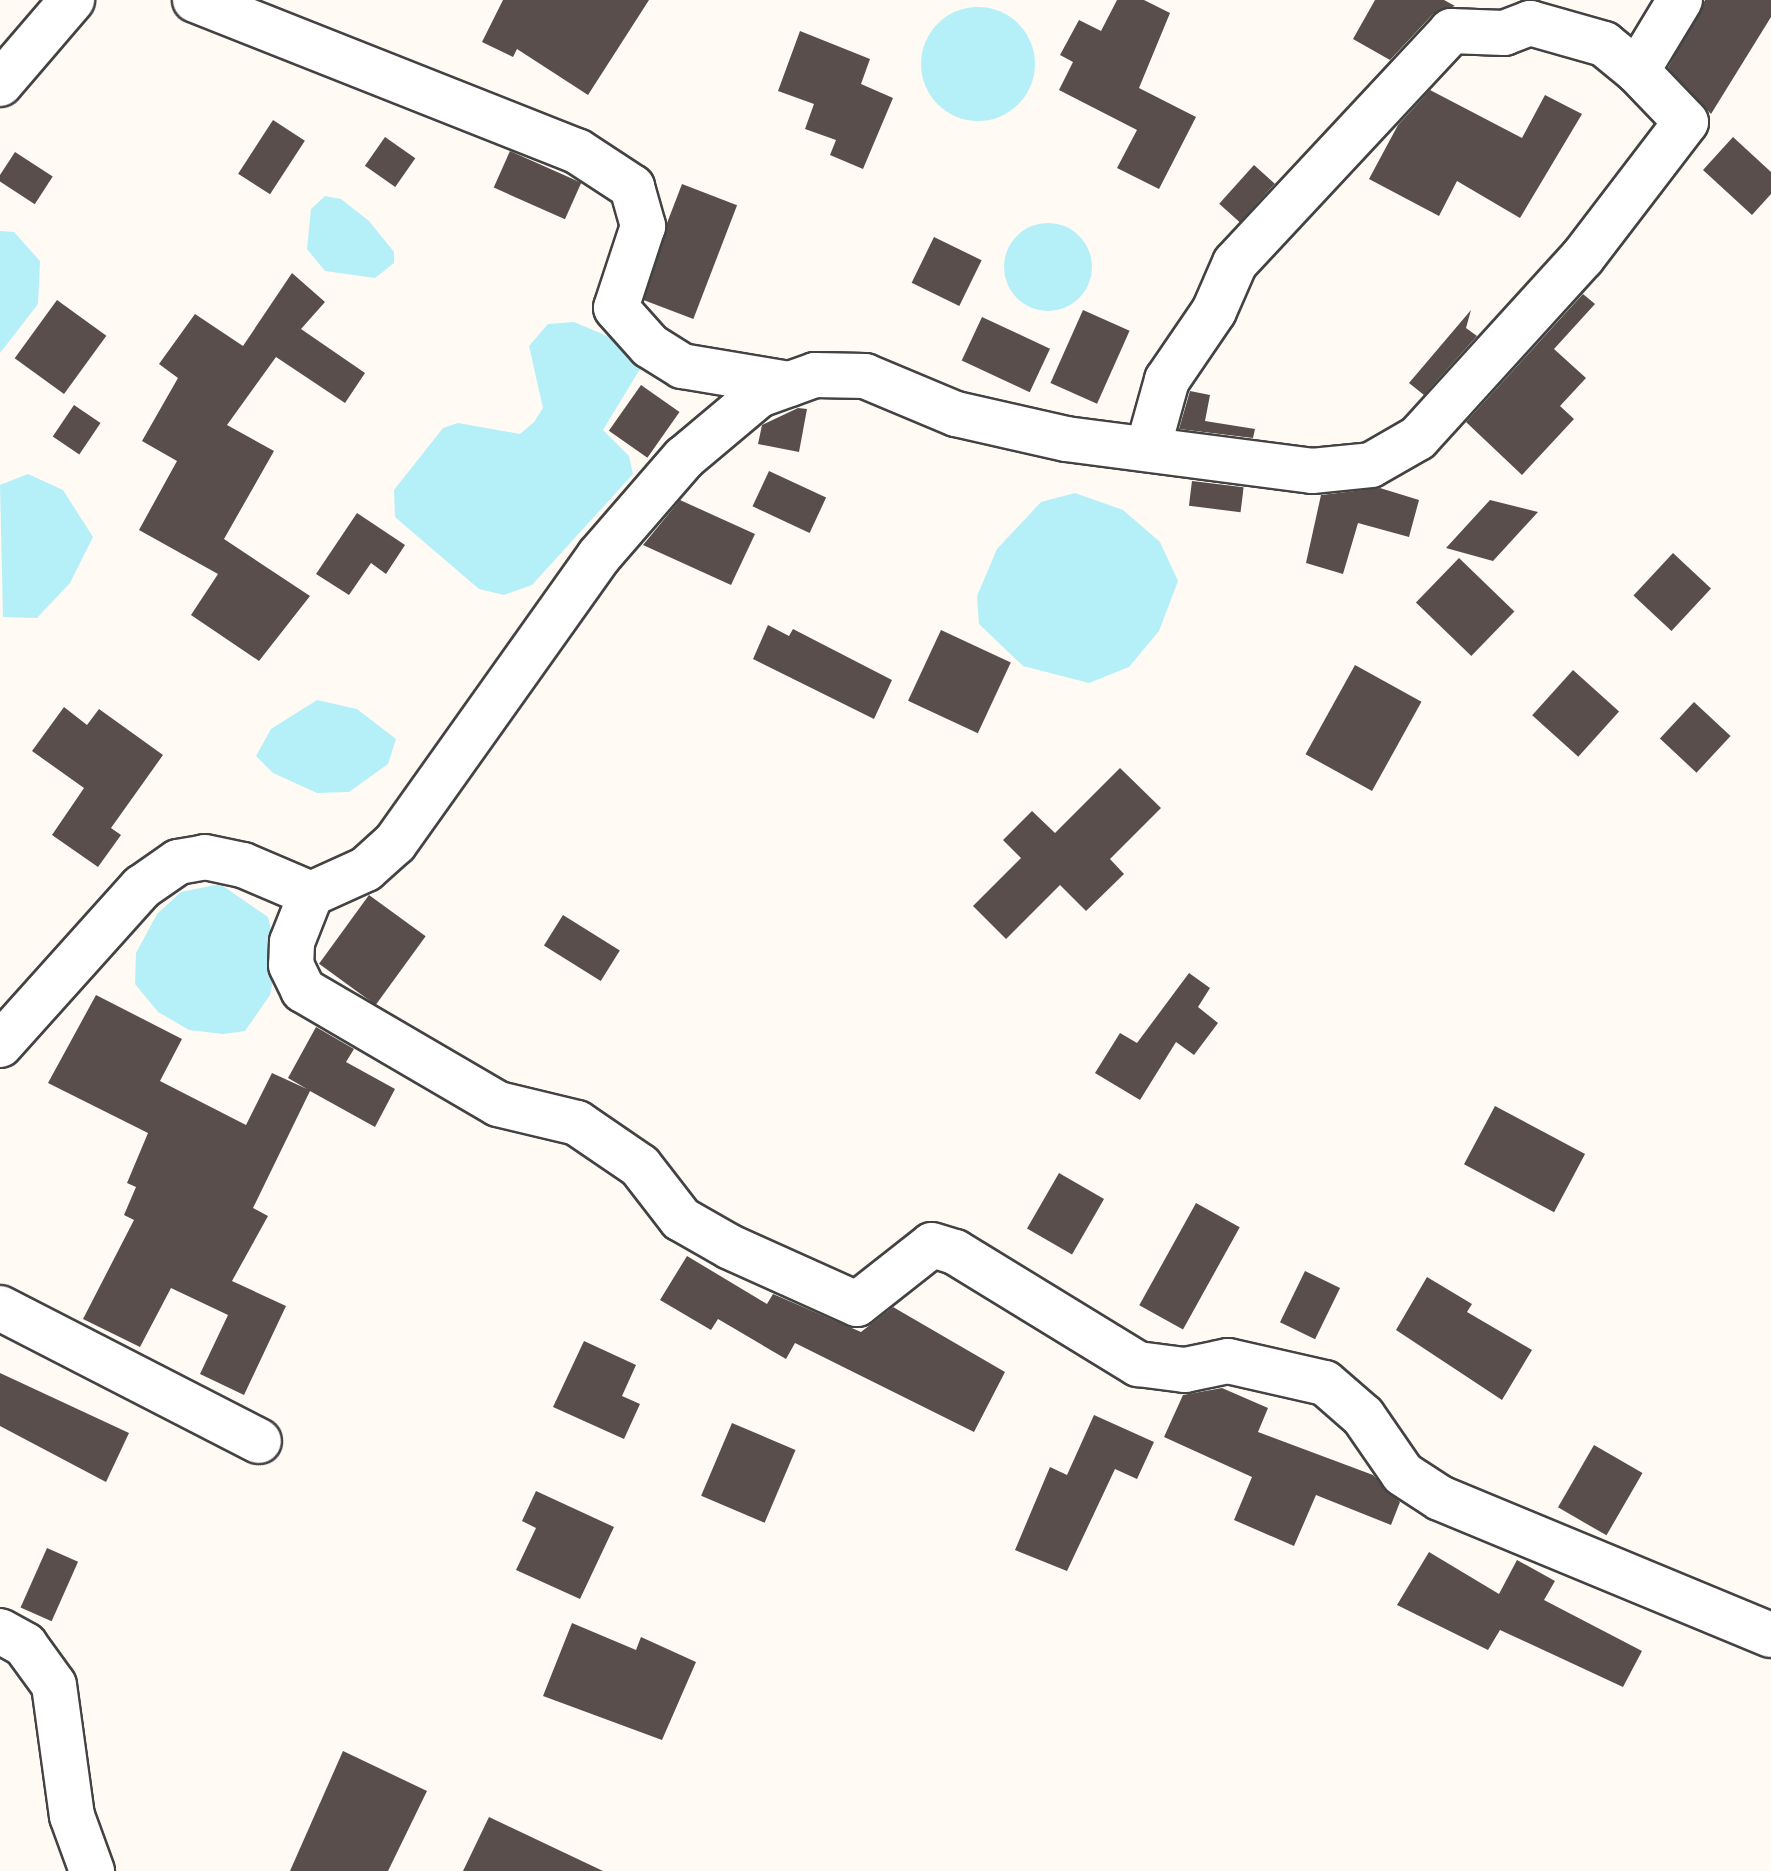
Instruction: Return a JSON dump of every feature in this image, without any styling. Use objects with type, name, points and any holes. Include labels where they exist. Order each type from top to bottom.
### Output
[{"type":"street","points":[[0,84],[72,0]]},
{"type":"street","points":[[195,0],[577,151],[632,187],[644,207],[643,226],[616,308],[650,346],[682,366],[789,384]]},
{"type":"street","points":[[1637,71],[1680,0]]},
{"type":"street","points":[[1148,448],[1167,380],[1214,311],[1235,263],[1451,31],[1504,33],[1530,23],[1604,44],[1637,71],[1686,122],[1582,258],[1418,438],[1371,465],[1312,471],[1066,439],[956,414],[865,376],[815,375],[759,395],[684,458],[607,547],[395,843],[366,869],[311,894],[292,942],[291,965],[303,990],[498,1104],[577,1123],[640,1166],[681,1219],[730,1247],[857,1304],[932,1245],[955,1252],[1138,1364],[1185,1370],[1228,1361],[1325,1383],[1363,1416],[1403,1474],[1440,1498],[1771,1635]]},
{"type":"street","points":[[0,1045],[142,887],[178,862],[205,857],[243,865],[311,894]]},
{"type":"street","points":[[0,1308],[259,1441]]},
{"type":"street","points":[[0,1631],[25,1645],[54,1685],[72,1816],[92,1871]]},
{"type":"water","points":[[978,7],[1000,11],[1019,23],[1031,42],[1035,64],[1031,86],[1019,105],[1000,117],[978,121],[956,117],[937,105],[925,86],[921,64],[925,42],[937,23],[956,11]]},
{"type":"water","points":[[325,196],[341,199],[369,221],[394,252],[394,263],[375,278],[325,271],[307,249],[311,209]]},
{"type":"water","points":[[1048,223],[1065,227],[1079,236],[1088,250],[1092,267],[1088,284],[1079,298],[1065,307],[1048,311],[1031,307],[1017,298],[1008,284],[1004,267],[1008,250],[1017,236],[1031,227]]},
{"type":"water","points":[[0,231],[14,232],[40,261],[38,304],[0,353]]},
{"type":"water","points":[[574,322],[612,338],[643,364],[603,430],[629,456],[633,474],[532,585],[504,595],[479,589],[395,517],[394,490],[443,428],[458,423],[520,434],[534,422],[543,408],[529,346],[548,324]]},
{"type":"water","points":[[28,474],[63,490],[93,537],[70,583],[37,618],[3,617],[0,485]]},
{"type":"water","points":[[1075,493],[1123,510],[1160,542],[1178,581],[1159,631],[1129,667],[1089,683],[1023,666],[979,624],[977,596],[997,549],[1041,502]]},
{"type":"water","points":[[317,700],[357,709],[396,739],[388,764],[349,792],[317,793],[273,773],[256,756],[271,729]]},
{"type":"water","points":[[220,884],[268,917],[278,955],[270,995],[245,1031],[223,1034],[189,1030],[158,1012],[135,984],[136,953],[157,914],[181,892]]},
{"type":"building","points":[[503,0],[649,0],[588,95],[517,49],[513,57],[482,42]]},
{"type":"building","points":[[1117,0],[1144,0],[1170,13],[1139,88],[1196,117],[1159,189],[1117,168],[1137,130],[1059,90],[1073,62],[1060,55],[1079,20],[1101,31]]},
{"type":"building","points":[[1375,0],[1444,0],[1455,6],[1433,14],[1390,60],[1353,39]]},
{"type":"building","points":[[1705,0],[1771,0],[1771,17],[1711,114],[1668,68]]},
{"type":"building","points":[[800,31],[870,59],[861,84],[893,98],[863,169],[830,155],[836,140],[805,129],[814,104],[778,91]]},
{"type":"building","points":[[1430,90],[1522,138],[1545,95],[1582,114],[1520,218],[1457,181],[1439,216],[1369,179],[1398,125]]},
{"type":"building","points":[[273,120],[305,141],[270,194],[238,174]]},
{"type":"building","points":[[385,137],[415,158],[395,187],[365,166]]},
{"type":"building","points":[[1733,137],[1771,172],[1771,194],[1752,215],[1703,170]]},
{"type":"building","points":[[510,151],[581,183],[565,219],[494,188]]},
{"type":"building","points":[[15,152],[53,177],[35,204],[0,182],[0,175]]},
{"type":"building","points":[[1254,165],[1275,184],[1240,222],[1219,204]]},
{"type":"building","points":[[682,184],[737,205],[693,319],[638,298]]},
{"type":"building","points":[[934,237],[982,260],[959,306],[912,283]]},
{"type":"building","points":[[292,273],[325,302],[301,329],[365,373],[345,403],[276,357],[227,425],[274,451],[224,539],[310,596],[259,661],[191,615],[218,574],[139,530],[177,461],[142,441],[178,378],[159,364],[195,314],[243,346]]},
{"type":"building","points":[[1583,294],[1595,304],[1554,349],[1586,378],[1560,406],[1574,419],[1522,475],[1466,422]]},
{"type":"building","points":[[57,300],[106,336],[64,394],[15,358]]},
{"type":"building","points":[[1083,310],[1130,331],[1097,404],[1050,383]]},
{"type":"building","points":[[1471,310],[1466,328],[1477,336],[1424,395],[1409,383]]},
{"type":"building","points":[[982,317],[1050,349],[1030,392],[962,361]]},
{"type":"building","points":[[641,385],[680,412],[647,458],[609,431]]},
{"type":"building","points":[[1190,391],[1210,395],[1205,421],[1255,429],[1253,438],[1179,429]]},
{"type":"building","points":[[74,405],[101,423],[79,454],[53,437]]},
{"type":"building","points":[[798,408],[807,409],[799,452],[758,444],[762,425]]},
{"type":"building","points":[[769,471],[826,498],[810,533],[753,506]]},
{"type":"building","points":[[1192,481],[1244,487],[1241,512],[1189,506]]},
{"type":"building","points":[[1380,488],[1419,500],[1409,537],[1358,523],[1343,574],[1306,563],[1321,495]]},
{"type":"building","points":[[680,500],[755,534],[731,585],[643,545]]},
{"type":"building","points":[[1490,500],[1538,512],[1493,561],[1446,548]]},
{"type":"building","points":[[357,513],[405,545],[386,574],[371,563],[349,595],[316,574]]},
{"type":"building","points":[[1673,553],[1711,588],[1671,631],[1633,595]]},
{"type":"building","points":[[1459,558],[1514,611],[1471,656],[1416,603]]},
{"type":"building","points":[[768,625],[789,636],[793,629],[892,680],[874,719],[753,659]]},
{"type":"building","points":[[941,630],[1011,663],[978,733],[908,701]]},
{"type":"building","points":[[1355,665],[1421,702],[1372,791],[1306,754]]},
{"type":"building","points":[[1573,670],[1619,711],[1578,757],[1532,715]]},
{"type":"building","points":[[1694,702],[1731,736],[1696,773],[1660,739]]},
{"type":"building","points":[[64,707],[87,725],[99,709],[163,755],[111,828],[121,835],[98,867],[52,835],[84,788],[32,751]]},
{"type":"building","points":[[1120,768],[1161,808],[1110,859],[1124,874],[1086,911],[1060,885],[1006,939],[973,906],[1021,858],[1003,840],[1032,811],[1055,833]]},
{"type":"building","points":[[369,895],[426,936],[376,1005],[319,964]]},
{"type":"building","points":[[563,915],[620,951],[601,981],[544,946]]},
{"type":"building","points":[[1189,973],[1210,988],[1198,1007],[1218,1023],[1194,1055],[1176,1042],[1140,1100],[1095,1073],[1120,1033],[1137,1043]]},
{"type":"building","points":[[96,995],[182,1039],[160,1081],[246,1125],[272,1073],[307,1089],[288,1078],[316,1027],[354,1049],[346,1062],[395,1089],[375,1127],[310,1091],[253,1208],[268,1216],[232,1281],[286,1306],[244,1395],[200,1374],[228,1315],[171,1288],[140,1347],[83,1319],[134,1220],[124,1215],[136,1187],[127,1183],[148,1133],[48,1083]]},
{"type":"building","points":[[1495,1106],[1585,1154],[1554,1212],[1464,1164]]},
{"type":"building","points":[[1059,1173],[1104,1199],[1072,1254],[1027,1228]]},
{"type":"building","points":[[1196,1203],[1240,1227],[1183,1330],[1139,1305]]},
{"type":"building","points":[[687,1256],[767,1304],[773,1294],[861,1332],[893,1307],[1005,1372],[974,1432],[795,1343],[786,1359],[718,1319],[711,1330],[660,1300]]},
{"type":"building","points":[[1305,1271],[1340,1288],[1315,1339],[1280,1322]]},
{"type":"building","points":[[1427,1277],[1472,1304],[1467,1312],[1532,1350],[1502,1400],[1396,1330]]},
{"type":"building","points":[[584,1341],[636,1365],[622,1396],[640,1404],[624,1439],[553,1407]]},
{"type":"building","points":[[0,1373],[129,1433],[106,1482],[0,1426]]},
{"type":"building","points":[[1222,1388],[1268,1408],[1258,1432],[1373,1475],[1400,1502],[1391,1525],[1316,1495],[1294,1546],[1234,1520],[1252,1477],[1164,1437],[1183,1395]]},
{"type":"building","points":[[1094,1415],[1154,1442],[1137,1479],[1115,1469],[1067,1571],[1015,1550],[1050,1467],[1067,1475]]},
{"type":"building","points":[[732,1423],[796,1450],[765,1523],[701,1496]]},
{"type":"building","points":[[1594,1445],[1642,1473],[1606,1535],[1558,1507]]},
{"type":"building","points":[[536,1491],[614,1527],[580,1599],[516,1570],[536,1528],[522,1521]]},
{"type":"building","points":[[47,1548],[78,1562],[52,1621],[21,1607]]},
{"type":"building","points":[[1429,1552],[1499,1594],[1517,1560],[1555,1581],[1544,1600],[1642,1651],[1623,1687],[1500,1630],[1488,1650],[1397,1605]]},
{"type":"building","points":[[572,1623],[636,1650],[641,1637],[696,1662],[662,1740],[543,1696]]},
{"type":"building","points":[[343,1751],[427,1791],[388,1871],[290,1871]]},
{"type":"building","points":[[489,1817],[603,1871],[463,1871]]}]
